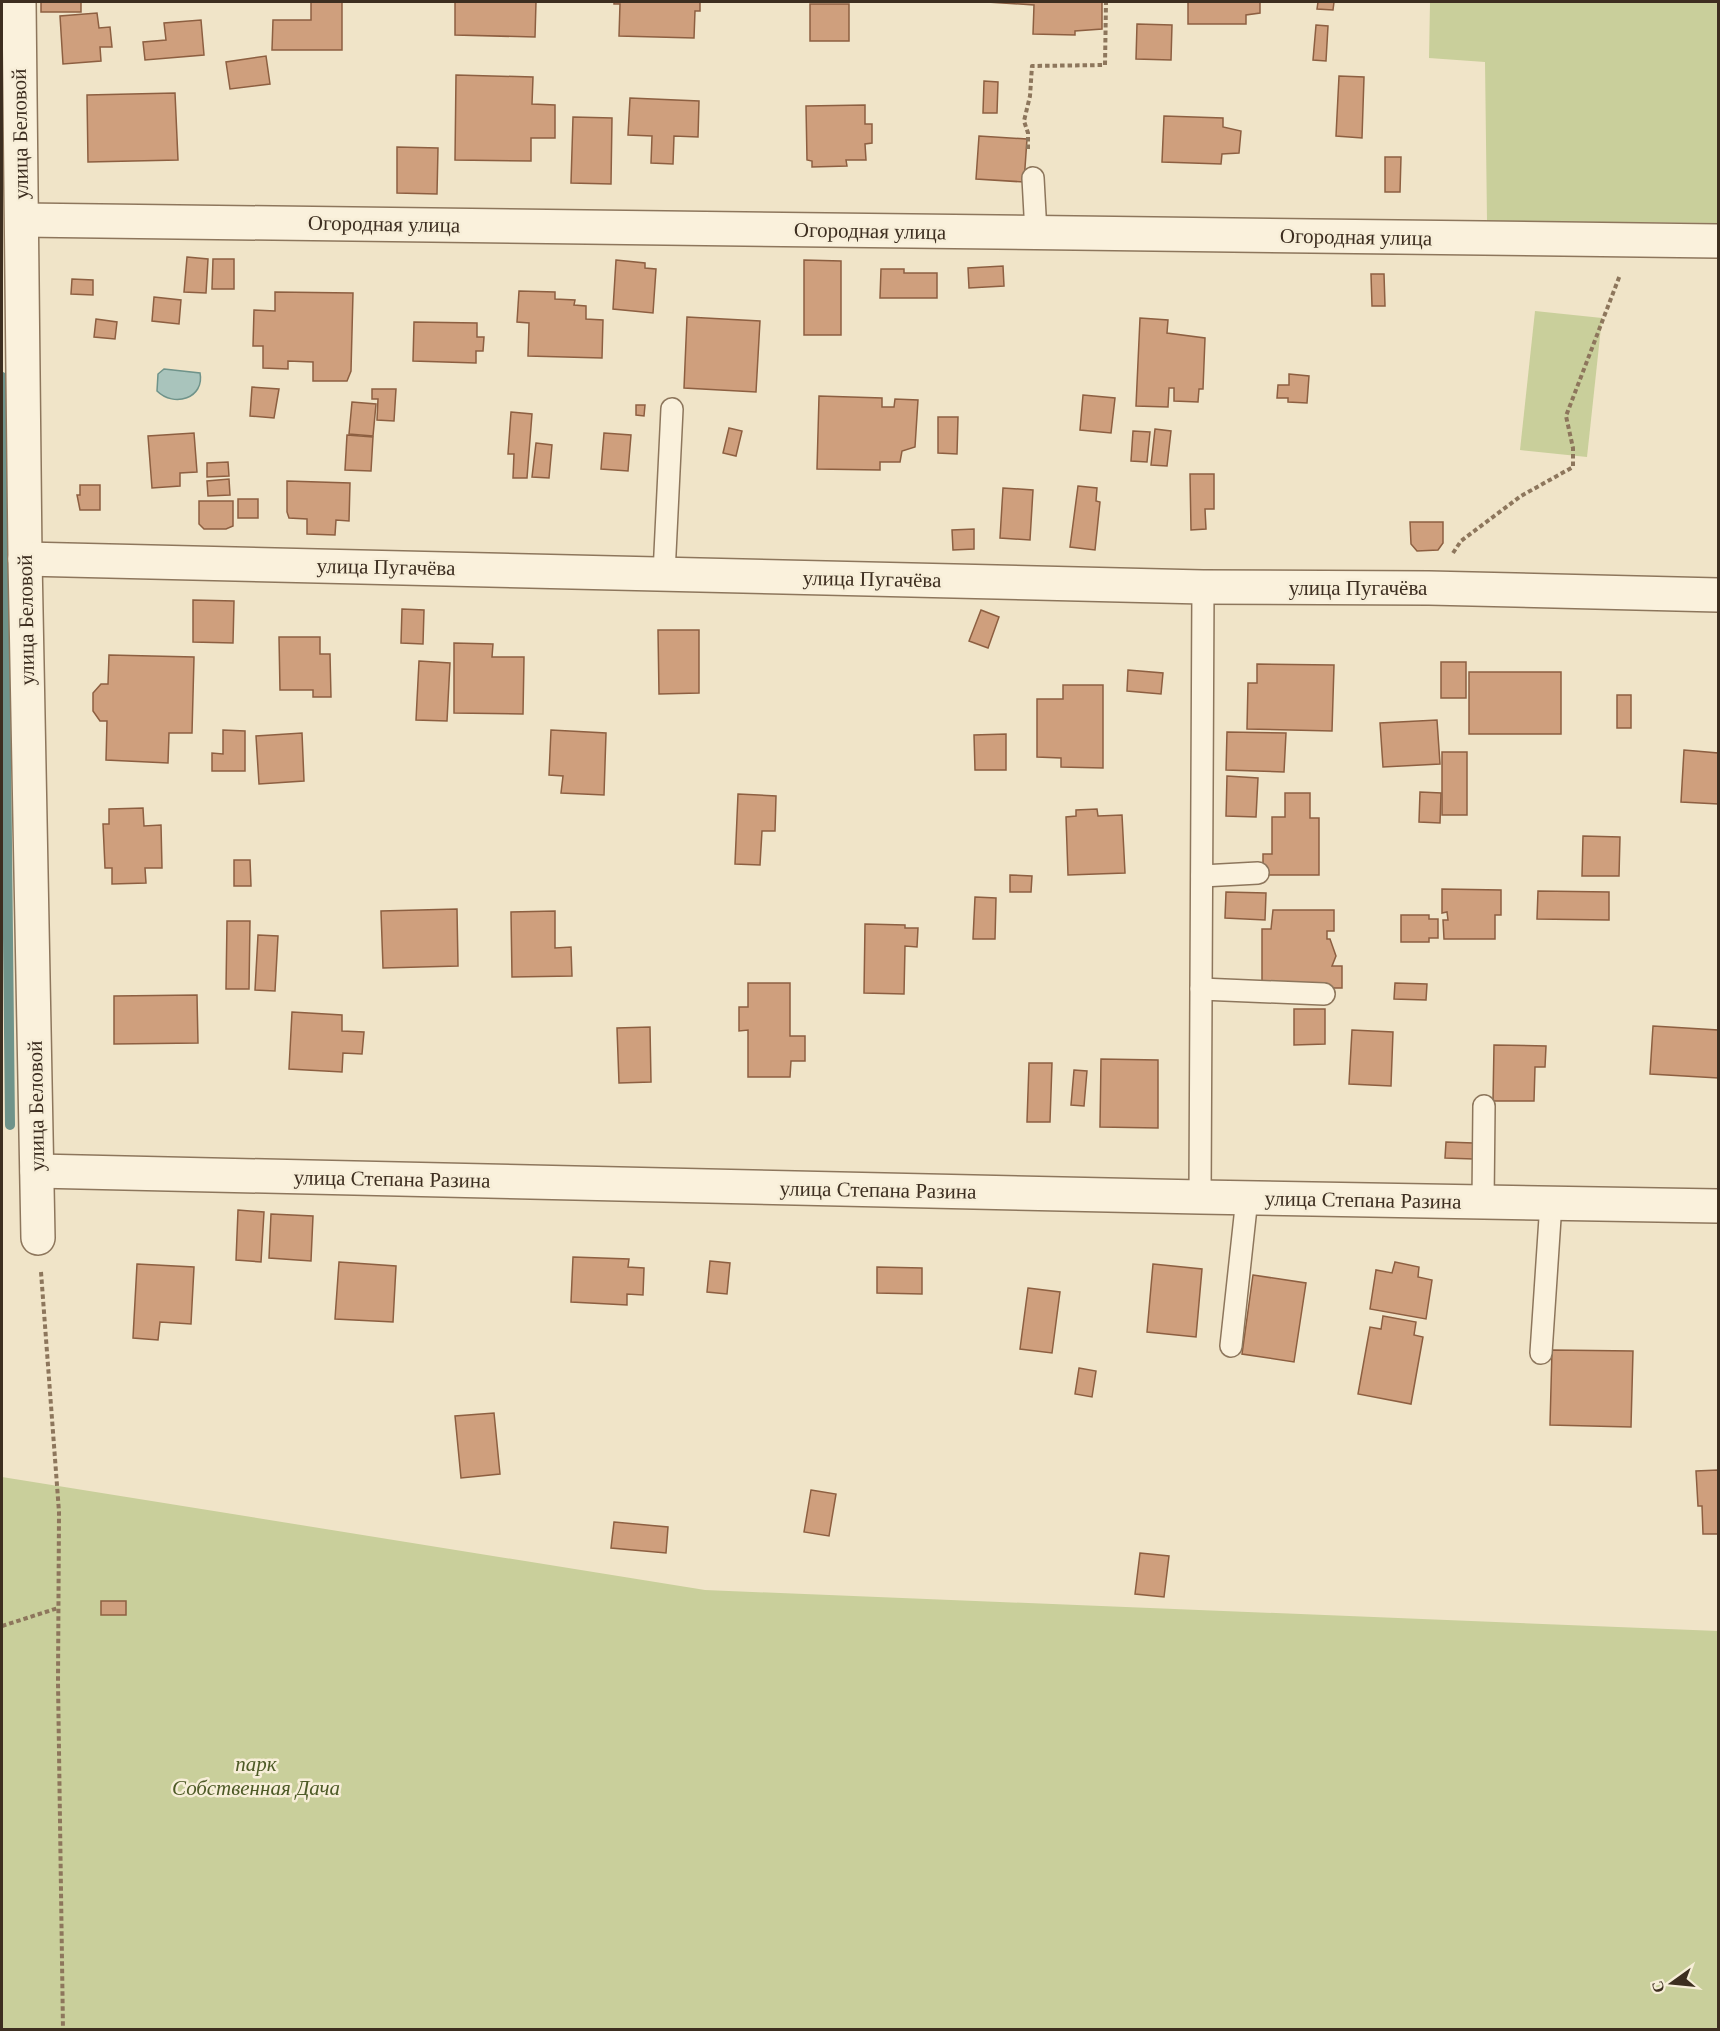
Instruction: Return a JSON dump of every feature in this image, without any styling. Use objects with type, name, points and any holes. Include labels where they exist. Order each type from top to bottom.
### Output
[{"type":"street","name":"улица Беловой","points":[[19,2],[25,559],[38,1238]]},
{"type":"street","name":"Огородная улица","points":[[22,220],[1719,241]]},
{"type":"street","name":"улица Пугачёва","points":[[25,559],[1203,587],[1429,588],[1719,595]]},
{"type":"street","name":"улица Степана Разина","points":[[37,1171],[1247,1198],[1719,1206]]},
{"type":"lane","points":[[1033,178],[1036,233]]},
{"type":"lane","points":[[664,574],[672,409]]},
{"type":"lane","points":[[1200,1197],[1203,587]]},
{"type":"lane","points":[[1202,876],[1258,873]]},
{"type":"lane","points":[[1202,989],[1324,994]]},
{"type":"lane","points":[[1483,1202],[1484,1106]]},
{"type":"lane","points":[[1231,1346],[1247,1198]]},
{"type":"lane","points":[[1541,1353],[1551,1203]]},
{"type":"path","points":[[1033,178],[1028,178],[1028,133],[1024,121],[1030,96],[1032,66],[1105,65],[1106,2]]},
{"type":"path","points":[[1429,588],[1461,541],[1521,496],[1559,477],[1573,467],[1573,448],[1566,416],[1603,323],[1632,240]]},
{"type":"path","points":[[38,1238],[59,1512],[63,2030]]},
{"type":"path","points":[[2,1626],[58,1608]]},
{"type":"green space","points":[[1430,2],[1718,2],[1718,223],[1487,221],[1485,62],[1429,58]]},
{"type":"green space","points":[[1535,311],[1602,318],[1587,457],[1520,450]]},
{"type":"green space","name":"парк Собственная Дача","points":[[2,1477],[705,1590],[1718,1631],[1718,2029],[2,2029]]},
{"type":"water","points":[[164,369],[200,373],[198,389],[187,398],[172,399],[164,396],[157,391],[158,374]]},
{"type":"building","points":[[41,2],[81,2],[81,12],[41,12]]},
{"type":"building","points":[[311,2],[342,2],[342,50],[272,50],[273,20],[311,20]]},
{"type":"building","points":[[455,2],[536,2],[535,37],[455,35]]},
{"type":"building","points":[[614,2],[700,2],[700,11],[695,11],[694,38],[619,36],[620,4],[614,4]]},
{"type":"building","points":[[987,2],[1102,2],[1102,29],[1075,31],[1075,35],[1033,34],[1034,5]]},
{"type":"building","points":[[1188,2],[1260,2],[1260,13],[1246,15],[1246,24],[1188,24]]},
{"type":"building","points":[[1318,2],[1334,2],[1333,10],[1317,9]]},
{"type":"building","points":[[810,4],[849,4],[849,41],[810,41]]},
{"type":"building","points":[[97,13],[99,28],[110,27],[112,47],[100,47],[101,61],[63,64],[60,16]]},
{"type":"building","points":[[201,20],[204,55],[145,60],[143,42],[166,40],[164,23]]},
{"type":"building","points":[[1137,24],[1172,25],[1171,60],[1136,59]]},
{"type":"building","points":[[1316,25],[1328,26],[1326,61],[1313,60]]},
{"type":"building","points":[[266,56],[270,84],[230,89],[226,62]]},
{"type":"building","points":[[456,75],[533,77],[532,104],[555,105],[555,138],[531,138],[531,161],[455,160]]},
{"type":"building","points":[[1339,76],[1364,77],[1362,138],[1336,136]]},
{"type":"building","points":[[984,81],[998,82],[997,113],[983,113]]},
{"type":"building","points":[[175,93],[178,160],[88,162],[87,95]]},
{"type":"building","points":[[630,98],[699,101],[698,137],[674,136],[673,164],[651,163],[652,136],[628,135]]},
{"type":"building","points":[[865,105],[865,124],[872,124],[872,143],[865,144],[866,160],[846,160],[847,166],[812,167],[812,161],[807,160],[806,106]]},
{"type":"building","points":[[1164,116],[1223,118],[1223,127],[1241,131],[1239,153],[1222,154],[1221,164],[1162,162]]},
{"type":"building","points":[[573,117],[612,118],[611,184],[571,183]]},
{"type":"building","points":[[979,136],[1027,139],[1024,182],[976,179]]},
{"type":"building","points":[[397,147],[438,148],[437,194],[397,193]]},
{"type":"building","points":[[1385,157],[1401,157],[1400,192],[1385,192]]},
{"type":"building","points":[[187,257],[208,259],[206,293],[184,292]]},
{"type":"building","points":[[213,259],[234,259],[234,289],[212,289]]},
{"type":"building","points":[[616,260],[645,263],[645,268],[656,269],[653,313],[613,309]]},
{"type":"building","points":[[804,260],[841,261],[841,335],[804,335]]},
{"type":"building","points":[[1003,266],[1004,286],[969,288],[968,268]]},
{"type":"building","points":[[881,269],[904,269],[904,273],[937,273],[937,298],[880,298]]},
{"type":"building","points":[[1371,274],[1384,274],[1385,306],[1372,306]]},
{"type":"building","points":[[72,279],[93,280],[93,295],[71,294]]},
{"type":"building","points":[[519,291],[555,292],[555,299],[575,300],[574,305],[586,306],[586,319],[603,320],[602,358],[528,356],[529,323],[517,322]]},
{"type":"building","points":[[275,292],[353,293],[351,371],[347,381],[313,381],[313,362],[288,361],[288,369],[263,368],[263,346],[253,346],[254,310],[275,311]]},
{"type":"building","points":[[154,297],[181,300],[179,324],[152,321]]},
{"type":"building","points":[[687,317],[760,321],[756,392],[684,388]]},
{"type":"building","points":[[1140,318],[1168,320],[1167,333],[1205,338],[1203,389],[1199,389],[1198,402],[1174,401],[1174,388],[1169,388],[1168,407],[1136,406]]},
{"type":"building","points":[[96,319],[117,322],[115,339],[94,337]]},
{"type":"building","points":[[414,322],[477,323],[477,337],[484,337],[483,351],[476,351],[476,363],[413,361]]},
{"type":"building","points":[[1289,374],[1309,376],[1307,403],[1288,402],[1288,398],[1277,398],[1278,385],[1289,385]]},
{"type":"building","points":[[252,387],[279,389],[274,418],[250,416]]},
{"type":"building","points":[[372,389],[396,389],[394,421],[377,420],[378,399],[372,399]]},
{"type":"building","points":[[1083,395],[1115,398],[1111,433],[1080,430]]},
{"type":"building","points":[[819,396],[882,398],[882,407],[894,407],[895,399],[918,400],[915,447],[902,451],[900,462],[880,462],[880,470],[817,469]]},
{"type":"building","points":[[352,402],[376,404],[373,436],[349,434]]},
{"type":"building","points":[[636,405],[645,405],[644,416],[636,415]]},
{"type":"building","points":[[511,412],[532,414],[527,478],[513,478],[514,454],[508,454]]},
{"type":"building","points":[[938,417],[958,417],[957,454],[938,453]]},
{"type":"building","points":[[729,428],[742,431],[736,456],[723,453]]},
{"type":"building","points":[[1155,429],[1171,431],[1167,466],[1151,465]]},
{"type":"building","points":[[1133,431],[1150,432],[1147,462],[1131,461]]},
{"type":"building","points":[[194,433],[197,472],[180,473],[180,486],[152,488],[148,436]]},
{"type":"building","points":[[604,433],[631,435],[628,471],[601,469]]},
{"type":"building","points":[[347,435],[373,437],[371,471],[345,470]]},
{"type":"building","points":[[536,443],[552,445],[549,478],[532,477]]},
{"type":"building","points":[[228,462],[229,476],[207,477],[207,463]]},
{"type":"building","points":[[1190,474],[1214,474],[1214,509],[1205,509],[1206,529],[1191,530]]},
{"type":"building","points":[[229,479],[230,495],[208,496],[207,481]]},
{"type":"building","points":[[287,481],[350,483],[349,521],[336,520],[335,535],[307,534],[307,519],[289,518]]},
{"type":"building","points":[[80,485],[100,485],[100,510],[80,510],[77,495],[80,495]]},
{"type":"building","points":[[1078,486],[1097,488],[1096,501],[1100,502],[1095,550],[1070,547]]},
{"type":"building","points":[[1003,488],[1033,490],[1030,540],[1000,538]]},
{"type":"building","points":[[238,499],[258,499],[258,518],[238,518]]},
{"type":"building","points":[[199,501],[233,501],[233,526],[226,529],[204,529],[199,524]]},
{"type":"building","points":[[1410,522],[1443,522],[1443,543],[1438,550],[1417,551],[1411,544]]},
{"type":"building","points":[[974,529],[974,549],[953,550],[952,530]]},
{"type":"building","points":[[193,600],[234,601],[233,643],[193,642]]},
{"type":"building","points":[[402,609],[424,610],[423,644],[401,643]]},
{"type":"building","points":[[981,610],[999,617],[988,648],[969,641]]},
{"type":"building","points":[[658,630],[699,630],[699,693],[659,694]]},
{"type":"building","points":[[279,637],[320,637],[320,654],[330,654],[331,697],[313,697],[313,690],[280,690]]},
{"type":"building","points":[[454,643],[493,644],[492,657],[524,657],[523,714],[454,713]]},
{"type":"building","points":[[109,655],[194,657],[192,733],[169,733],[168,763],[106,760],[107,721],[100,721],[93,711],[93,693],[101,684],[108,684]]},
{"type":"building","points":[[419,661],[450,663],[447,721],[416,720]]},
{"type":"building","points":[[1441,662],[1466,662],[1466,698],[1441,698]]},
{"type":"building","points":[[1257,664],[1334,665],[1332,731],[1247,729],[1248,683],[1257,683]]},
{"type":"building","points":[[1128,670],[1163,673],[1161,694],[1127,691]]},
{"type":"building","points":[[1469,672],[1561,672],[1561,734],[1469,734]]},
{"type":"building","points":[[1063,685],[1103,685],[1103,768],[1061,767],[1061,758],[1037,757],[1037,699],[1063,699]]},
{"type":"building","points":[[1617,695],[1631,695],[1631,728],[1617,728]]},
{"type":"building","points":[[1437,720],[1440,764],[1383,767],[1380,723]]},
{"type":"building","points":[[223,730],[245,731],[245,771],[212,771],[212,753],[223,754]]},
{"type":"building","points":[[551,730],[606,733],[604,795],[561,793],[563,776],[549,775]]},
{"type":"building","points":[[1227,732],[1286,733],[1284,772],[1226,770]]},
{"type":"building","points":[[302,733],[304,781],[259,784],[256,736]]},
{"type":"building","points":[[1006,734],[1006,770],[975,770],[974,735]]},
{"type":"building","points":[[1684,750],[1718,753],[1718,804],[1681,802]]},
{"type":"building","points":[[1442,752],[1467,752],[1467,815],[1442,815]]},
{"type":"building","points":[[1227,776],[1258,778],[1256,817],[1226,816]]},
{"type":"building","points":[[1420,792],[1441,793],[1440,823],[1419,822]]},
{"type":"building","points":[[1285,793],[1310,793],[1310,818],[1319,818],[1319,875],[1263,875],[1263,854],[1272,854],[1272,817],[1285,817]]},
{"type":"building","points":[[738,794],[776,796],[775,831],[762,831],[760,865],[735,864]]},
{"type":"building","points":[[143,808],[144,826],[161,825],[162,868],[145,868],[146,883],[112,884],[112,868],[105,868],[103,824],[109,824],[109,809]]},
{"type":"building","points":[[1097,809],[1098,816],[1122,815],[1125,873],[1068,875],[1066,817],[1076,816],[1076,810]]},
{"type":"building","points":[[1583,836],[1620,837],[1619,876],[1582,876]]},
{"type":"building","points":[[234,860],[250,860],[251,886],[234,886]]},
{"type":"building","points":[[1010,875],[1032,876],[1031,892],[1010,892]]},
{"type":"building","points":[[1442,889],[1501,890],[1501,915],[1495,915],[1495,939],[1444,939],[1443,920],[1448,920],[1447,912],[1442,913]]},
{"type":"building","points":[[1538,891],[1609,892],[1609,920],[1537,919]]},
{"type":"building","points":[[1226,892],[1266,893],[1265,920],[1225,918]]},
{"type":"building","points":[[975,897],[996,898],[995,939],[973,939]]},
{"type":"building","points":[[457,909],[458,966],[383,968],[381,911]]},
{"type":"building","points":[[1273,910],[1334,910],[1334,931],[1327,931],[1327,939],[1330,939],[1336,956],[1332,966],[1342,966],[1342,988],[1270,988],[1262,983],[1262,929],[1271,929]]},
{"type":"building","points":[[555,911],[555,948],[571,947],[572,976],[512,977],[511,912]]},
{"type":"building","points":[[1401,915],[1429,915],[1429,919],[1438,919],[1438,938],[1429,938],[1429,942],[1401,942]]},
{"type":"building","points":[[227,921],[250,921],[249,989],[226,989]]},
{"type":"building","points":[[865,924],[905,925],[905,928],[918,928],[917,947],[905,946],[904,994],[864,993]]},
{"type":"building","points":[[258,935],[278,936],[275,991],[255,990]]},
{"type":"building","points":[[748,983],[790,983],[790,1036],[805,1036],[805,1061],[791,1061],[790,1077],[748,1077],[748,1030],[739,1031],[739,1007],[748,1007]]},
{"type":"building","points":[[1395,983],[1427,984],[1426,1000],[1394,999]]},
{"type":"building","points":[[197,995],[198,1043],[114,1044],[114,996]]},
{"type":"building","points":[[1294,1009],[1325,1009],[1325,1044],[1294,1045]]},
{"type":"building","points":[[292,1012],[342,1015],[342,1031],[364,1032],[362,1054],[343,1053],[342,1072],[289,1069]]},
{"type":"building","points":[[1653,1026],[1718,1030],[1718,1078],[1650,1074]]},
{"type":"building","points":[[650,1027],[651,1082],[619,1083],[617,1028]]},
{"type":"building","points":[[1352,1030],[1393,1032],[1391,1086],[1349,1084]]},
{"type":"building","points":[[1494,1045],[1546,1046],[1545,1067],[1535,1067],[1534,1101],[1493,1101]]},
{"type":"building","points":[[1101,1059],[1158,1060],[1158,1128],[1100,1127]]},
{"type":"building","points":[[1029,1063],[1052,1063],[1050,1122],[1027,1122]]},
{"type":"building","points":[[1074,1070],[1087,1071],[1084,1106],[1071,1105]]},
{"type":"building","points":[[1446,1142],[1473,1143],[1473,1159],[1445,1158]]},
{"type":"building","points":[[238,1210],[264,1212],[261,1262],[236,1260]]},
{"type":"building","points":[[271,1214],[313,1216],[311,1261],[269,1258]]},
{"type":"building","points":[[573,1257],[629,1259],[628,1267],[644,1268],[643,1295],[627,1294],[627,1305],[571,1302]]},
{"type":"building","points":[[710,1261],[730,1263],[727,1294],[707,1292]]},
{"type":"building","points":[[339,1262],[396,1266],[393,1322],[335,1319]]},
{"type":"building","points":[[1395,1262],[1419,1267],[1418,1277],[1432,1280],[1426,1319],[1370,1309],[1376,1270],[1392,1273]]},
{"type":"building","points":[[137,1264],[194,1267],[191,1324],[160,1322],[158,1340],[133,1338]]},
{"type":"building","points":[[1153,1264],[1202,1269],[1196,1337],[1147,1332]]},
{"type":"building","points":[[877,1267],[922,1268],[922,1294],[877,1293]]},
{"type":"building","points":[[1253,1275],[1306,1283],[1294,1362],[1242,1354]]},
{"type":"building","points":[[1028,1288],[1060,1292],[1052,1353],[1020,1349]]},
{"type":"building","points":[[1383,1316],[1416,1322],[1414,1335],[1423,1337],[1411,1404],[1358,1394],[1370,1327],[1381,1329]]},
{"type":"building","points":[[1552,1350],[1633,1351],[1631,1427],[1550,1425]]},
{"type":"building","points":[[1079,1368],[1096,1371],[1092,1397],[1075,1394]]},
{"type":"building","points":[[494,1413],[500,1474],[461,1478],[455,1416]]},
{"type":"building","points":[[1718,1470],[1718,1534],[1703,1534],[1702,1506],[1698,1506],[1696,1471]]},
{"type":"building","points":[[811,1490],[836,1494],[829,1536],[804,1532]]},
{"type":"building","points":[[614,1522],[668,1527],[666,1553],[611,1548]]},
{"type":"building","points":[[1140,1553],[1169,1556],[1164,1597],[1135,1594]]},
{"type":"building","points":[[101,1601],[126,1601],[126,1615],[101,1615]]},
{"type":"waterway","points":[[2,377],[10,1125]]}]
